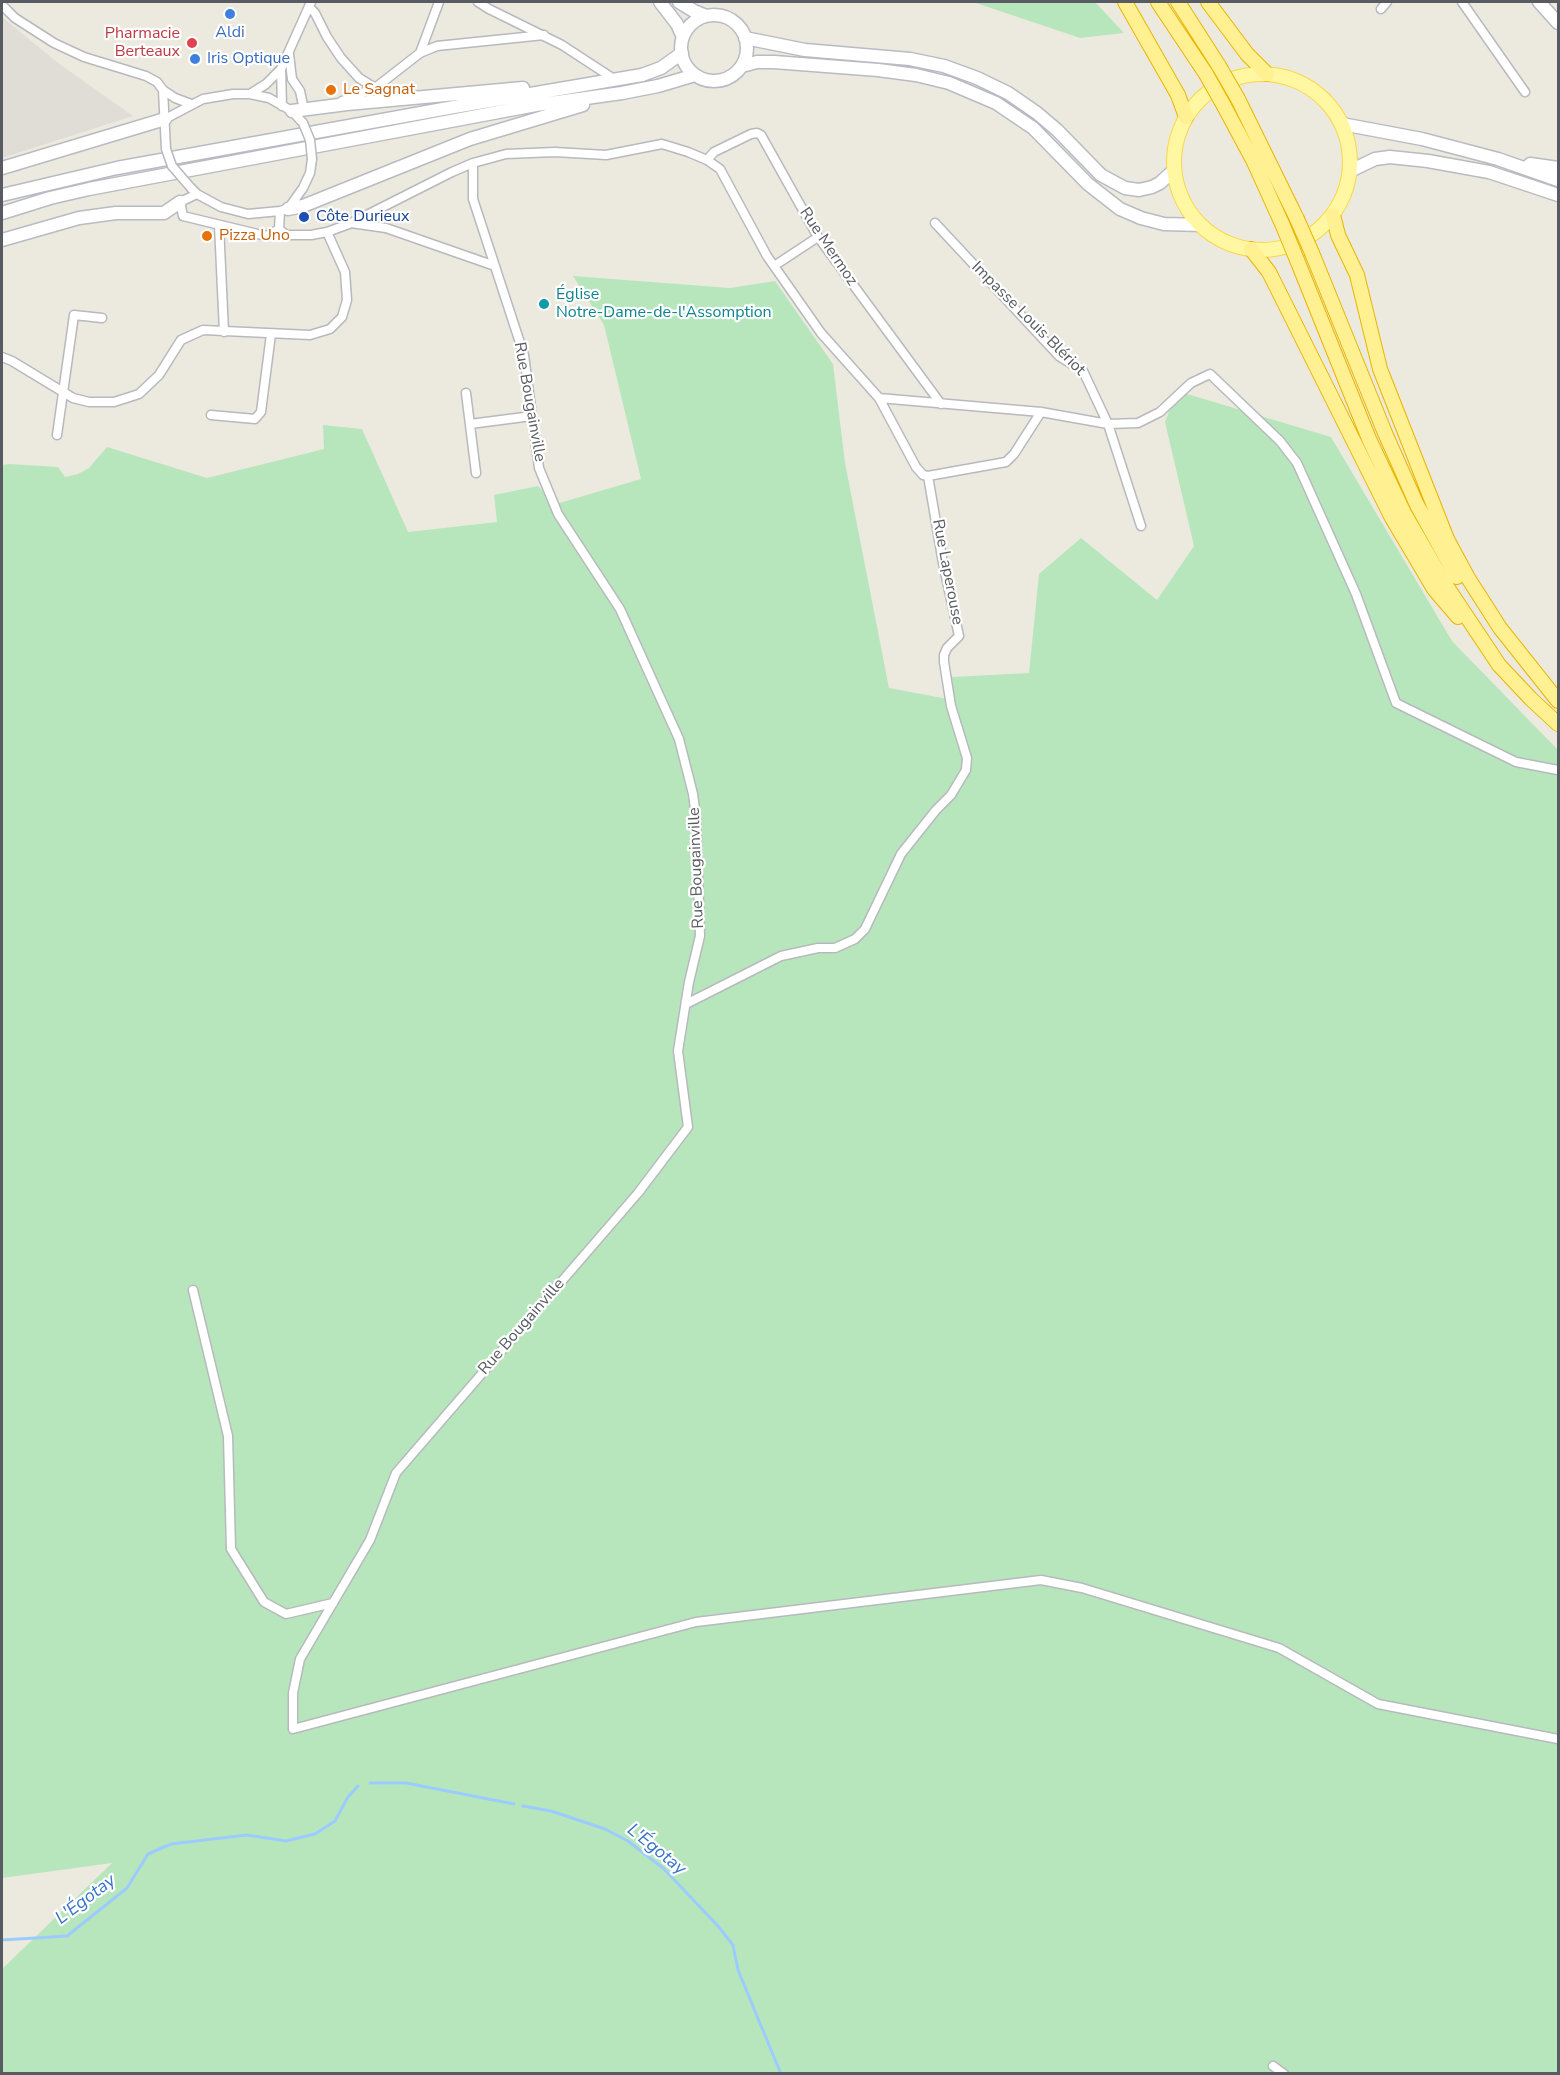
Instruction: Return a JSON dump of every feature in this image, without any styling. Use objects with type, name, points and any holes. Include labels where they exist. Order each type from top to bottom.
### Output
[{"type":"highway","points":[[1125,2],[1178,95],[1186,117]]},
{"type":"highway","points":[[1158,2],[1206,74],[1254,162],[1283,226],[1369,439],[1404,513],[1445,584],[1499,665]]},
{"type":"highway","points":[[1178,2],[1238,99],[1297,219],[1385,433],[1423,515],[1456,576],[1500,639],[1527,671],[1558,702]]},
{"type":"highway","points":[[1208,2],[1247,54],[1267,74]]},
{"type":"highway","points":[[1333,215],[1338,235],[1357,275],[1380,369],[1447,539],[1468,578],[1500,628],[1558,702]]},
{"type":"highway","points":[[1251,249],[1269,272],[1354,445],[1434,589],[1499,665],[1558,724]]},
{"type":"main road","points":[[660,2],[677,24],[683,37]]},
{"type":"main road","points":[[679,2],[706,16]]},
{"type":"main road","points":[[1539,2],[1558,23]]},
{"type":"main road","points":[[716,15],[734,22],[745,38],[747,47],[742,66],[723,80],[711,81],[695,75],[688,68],[682,53],[683,37],[688,28],[696,20],[706,16],[716,15]]},
{"type":"main road","points":[[745,38],[805,50],[910,59],[944,66],[1008,93],[1057,130],[1101,175],[1125,188],[1139,190],[1152,187],[1174,170]]},
{"type":"main road","points":[[2,195],[117,168],[653,72],[669,64],[682,53]]},
{"type":"main road","points":[[742,66],[758,62],[774,62],[878,70],[916,75],[957,86],[996,104],[1033,128],[1088,184],[1120,209],[1164,224],[1201,225]]},
{"type":"main road","points":[[1267,74],[1286,77],[1303,84],[1332,108],[1342,124],[1349,147],[1350,171],[1344,194],[1333,215],[1316,231],[1296,243],[1274,249],[1251,249],[1224,241],[1201,225],[1188,209],[1179,190],[1174,170],[1175,151],[1186,117],[1201,99],[1221,84],[1243,76],[1267,74]]},
{"type":"main road","points":[[2,213],[89,189],[536,105],[622,93],[695,75]]},
{"type":"main road","points":[[293,109],[614,79]]},
{"type":"main road","points":[[284,210],[303,206],[470,139],[622,93]]},
{"type":"main road","points":[[2,168],[165,119]]},
{"type":"main road","points":[[1342,124],[1422,139],[1498,159],[1558,180]]},
{"type":"main road","points":[[1350,171],[1375,159],[1390,157],[1428,161],[1489,172],[1558,195]]},
{"type":"main road","points":[[1498,159],[1558,168]]},
{"type":"main road","points":[[2,240],[79,218],[116,213],[164,213],[180,202]]},
{"type":"street","points":[[420,53],[439,2]]},
{"type":"street","points":[[478,2],[544,35],[614,79]]},
{"type":"street","points":[[1462,2],[1526,92]]},
{"type":"street","points":[[4,4],[15,18],[54,43],[84,57],[146,76],[158,82],[163,90],[182,102],[191,104]]},
{"type":"street","points":[[312,7],[341,58],[359,78],[375,88]]},
{"type":"street","points":[[250,94],[266,84],[280,69],[312,7]]},
{"type":"street","points":[[330,106],[375,88],[420,53],[437,46],[544,35]]},
{"type":"street","points":[[288,51],[292,79],[300,91],[293,109]]},
{"type":"street","points":[[280,69],[280,90],[303,123],[310,140],[312,159],[310,173],[303,188],[284,210],[283,232]]},
{"type":"street","points":[[163,90],[166,148],[172,166],[194,191],[221,207],[249,214],[284,210]]},
{"type":"street","points":[[165,119],[191,104],[217,96],[250,94],[269,98],[293,109]]},
{"type":"street","name":"Rue Mermoz","points":[[707,160],[714,152],[751,134],[761,135],[818,237],[941,404]]},
{"type":"street","points":[[194,191],[180,202],[183,216],[266,236],[283,232],[303,236],[327,232],[351,223],[473,163],[517,152],[606,155],[662,144],[707,160]]},
{"type":"street","name":"Rue Laperouse","points":[[686,1004],[781,956],[818,948],[835,948],[855,939],[865,929],[901,854],[951,795],[966,770],[967,758],[951,705],[944,662],[947,648],[959,636],[943,563],[940,535],[928,476],[923,475],[916,467],[879,398],[821,333],[774,266],[720,169],[707,160]]},
{"type":"street","name":"Rue Bougainville","points":[[473,163],[473,199],[524,355],[539,468],[553,503],[620,609],[679,740],[688,771],[696,817],[700,936],[678,1051],[688,1128],[638,1193],[396,1473],[370,1540],[300,1659],[293,1693],[293,1729],[696,1622],[1041,1580],[1082,1588],[1280,1648],[1378,1704],[1558,1739]]},
{"type":"street","points":[[351,223],[386,228],[495,266]]},
{"type":"street","name":"Impasse Louis Blériot","points":[[935,223],[1059,356],[1083,371],[1108,424],[1141,526]]},
{"type":"street","points":[[219,225],[224,332]]},
{"type":"street","points":[[2,357],[73,398],[88,402],[114,402],[139,394],[159,375],[181,340],[203,330],[310,335],[330,329],[342,317],[347,300],[345,272],[327,232]]},
{"type":"street","points":[[774,266],[818,237]]},
{"type":"street","points":[[57,435],[74,315],[102,318]]},
{"type":"street","points":[[211,416],[255,419],[261,412],[271,334]]},
{"type":"street","points":[[879,398],[1041,412],[1108,424],[1138,423],[1160,412],[1191,383],[1210,374],[1280,441],[1297,464],[1356,594],[1396,703],[1515,762],[1558,770]]},
{"type":"street","points":[[466,393],[476,473]]},
{"type":"street","points":[[928,476],[1006,462],[1014,454],[1041,412]]},
{"type":"street","points":[[470,424],[532,416]]},
{"type":"street","points":[[193,1290],[228,1436],[231,1550],[264,1602],[286,1614],[333,1603]]},
{"type":"street","points":[[1273,2066],[1284,2073]]},
{"type":"shaded area","points":[[2,17],[58,63],[133,116],[2,158]]},
{"type":"green space","points":[[973,2],[1095,2],[1124,33],[1080,38]]},
{"type":"green space","points":[[573,276],[730,288],[775,281],[833,364],[845,463],[889,688],[948,699],[952,677],[1029,673],[1039,574],[1081,538],[1157,600],[1194,546],[1165,422],[1177,391],[1331,437],[1452,641],[1558,750],[1558,2073],[2,2073],[2,1969],[112,1863],[2,1878],[2,465],[58,467],[65,477],[89,468],[107,447],[207,478],[324,449],[323,425],[362,429],[408,532],[497,522],[494,495],[538,486],[556,504],[641,479],[604,325]]},
{"type":"waterway","name":"L'Égotay","points":[[370,1783],[406,1783],[514,1804]]},
{"type":"waterway","name":"L'Égotay","points":[[2,1940],[67,1936],[127,1888],[148,1854],[171,1844],[247,1835],[286,1841],[315,1834],[335,1821],[348,1797],[358,1786]]},
{"type":"waterway","name":"L'Égotay","points":[[523,1806],[551,1811],[605,1829],[628,1841],[664,1869],[733,1945],[738,1970],[781,2074]]},
{"type":"place","name":"Aldi","points":[[230,14]]},
{"type":"place","name":"Pharmacie Berteaux","points":[[192,43]]},
{"type":"place","name":"Iris Optique","points":[[195,59]]},
{"type":"place","name":"Le Sagnat","points":[[331,90]]},
{"type":"place","name":"Côte Durieux","points":[[304,217]]},
{"type":"place","name":"Pizza Uno","points":[[207,236]]},
{"type":"place","name":"Église Notre-Dame-de-l'Assomption","points":[[544,304]]}]
